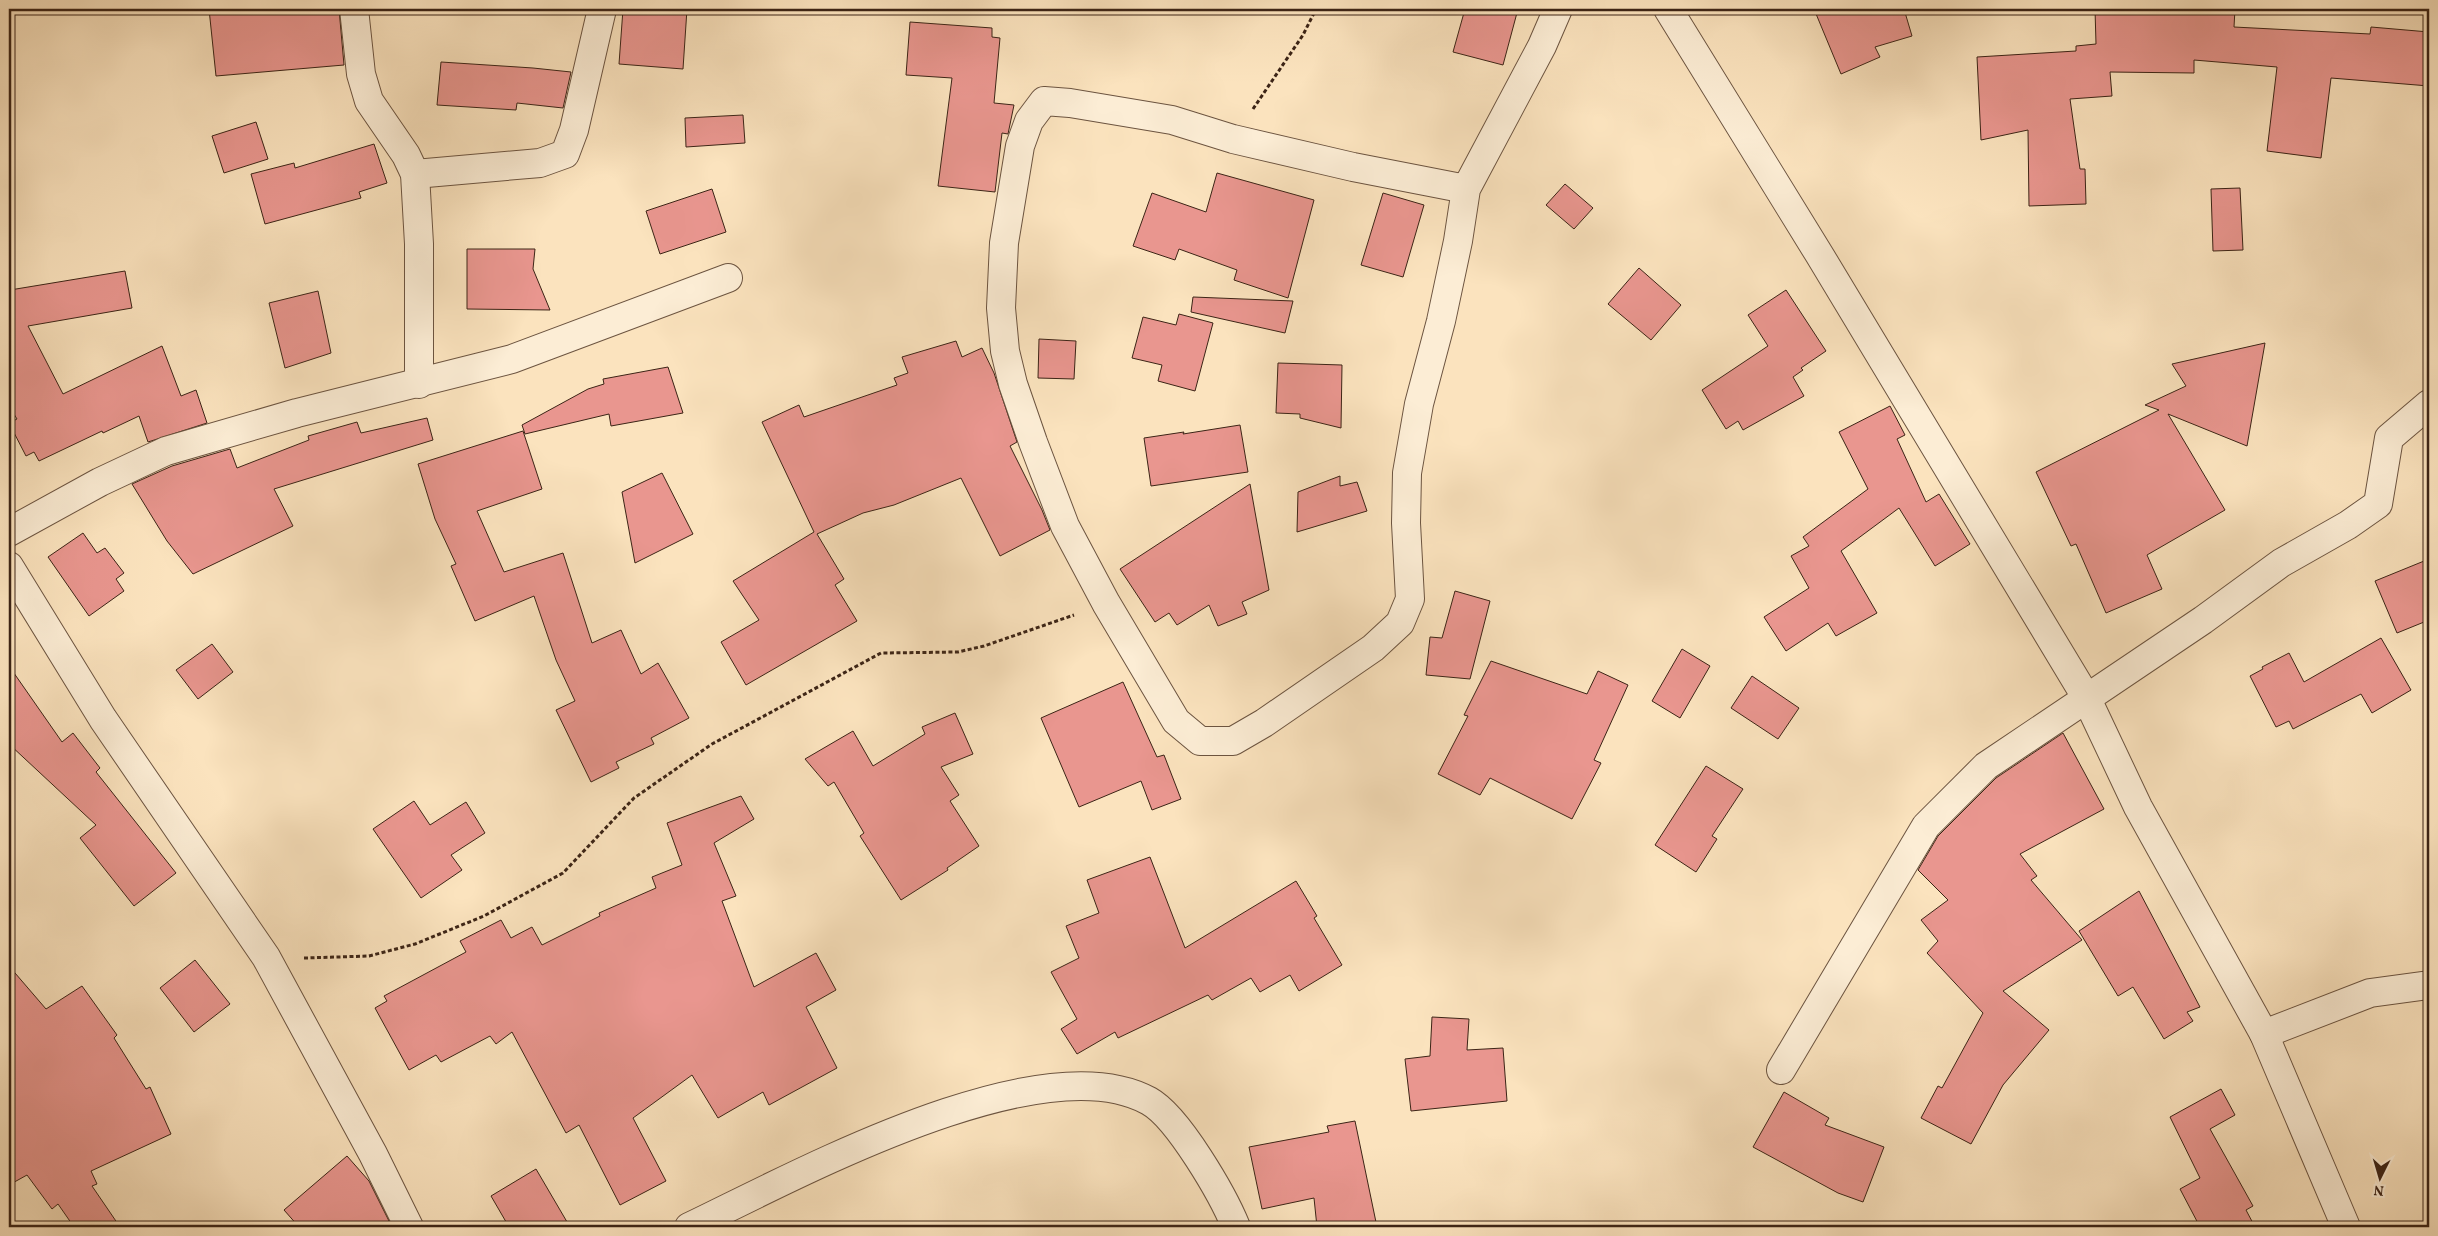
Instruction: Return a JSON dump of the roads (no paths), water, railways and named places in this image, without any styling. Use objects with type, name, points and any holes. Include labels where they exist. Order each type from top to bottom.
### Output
[{"type":"street","points":[[354,9],[361,74],[369,101],[406,155],[416,174],[419,384]]},
{"type":"street","points":[[416,174],[540,163],[565,154],[574,130],[602,9]]},
{"type":"street","points":[[1466,189],[1353,168],[1233,139],[1172,120],[1070,103],[1044,102],[1029,121],[1020,146],[1004,244],[1000,308],[1005,351],[1013,384],[1032,442],[1065,526],[1106,603],[1176,720],[1200,741],[1233,741],[1264,723],[1373,648],[1400,623],[1410,599],[1406,523],[1407,472],[1419,404],[1441,321],[1458,241],[1466,189],[1542,46],[1558,9]]},
{"type":"street","points":[[1668,9],[1814,246],[2086,697],[2138,807],[2264,1034],[2346,1227]]},
{"type":"street","points":[[9,532],[100,482],[166,451],[297,413],[419,384],[512,359],[728,278]]},
{"type":"street","points":[[1781,1070],[1926,826],[1986,766],[2203,620],[2281,563],[2348,525],[2378,504],[2389,438],[2429,404]]},
{"type":"street","points":[[9,566],[103,719],[266,957],[374,1154],[409,1227]]},
{"type":"street","points":[[2264,1034],[2370,994],[2429,985]]},
{"type":"street","points":[[689,1227],[880,1136],[967,1106],[1034,1089],[1075,1086],[1115,1089],[1133,1093],[1151,1102],[1164,1112],[1206,1172],[1236,1227]]}]
